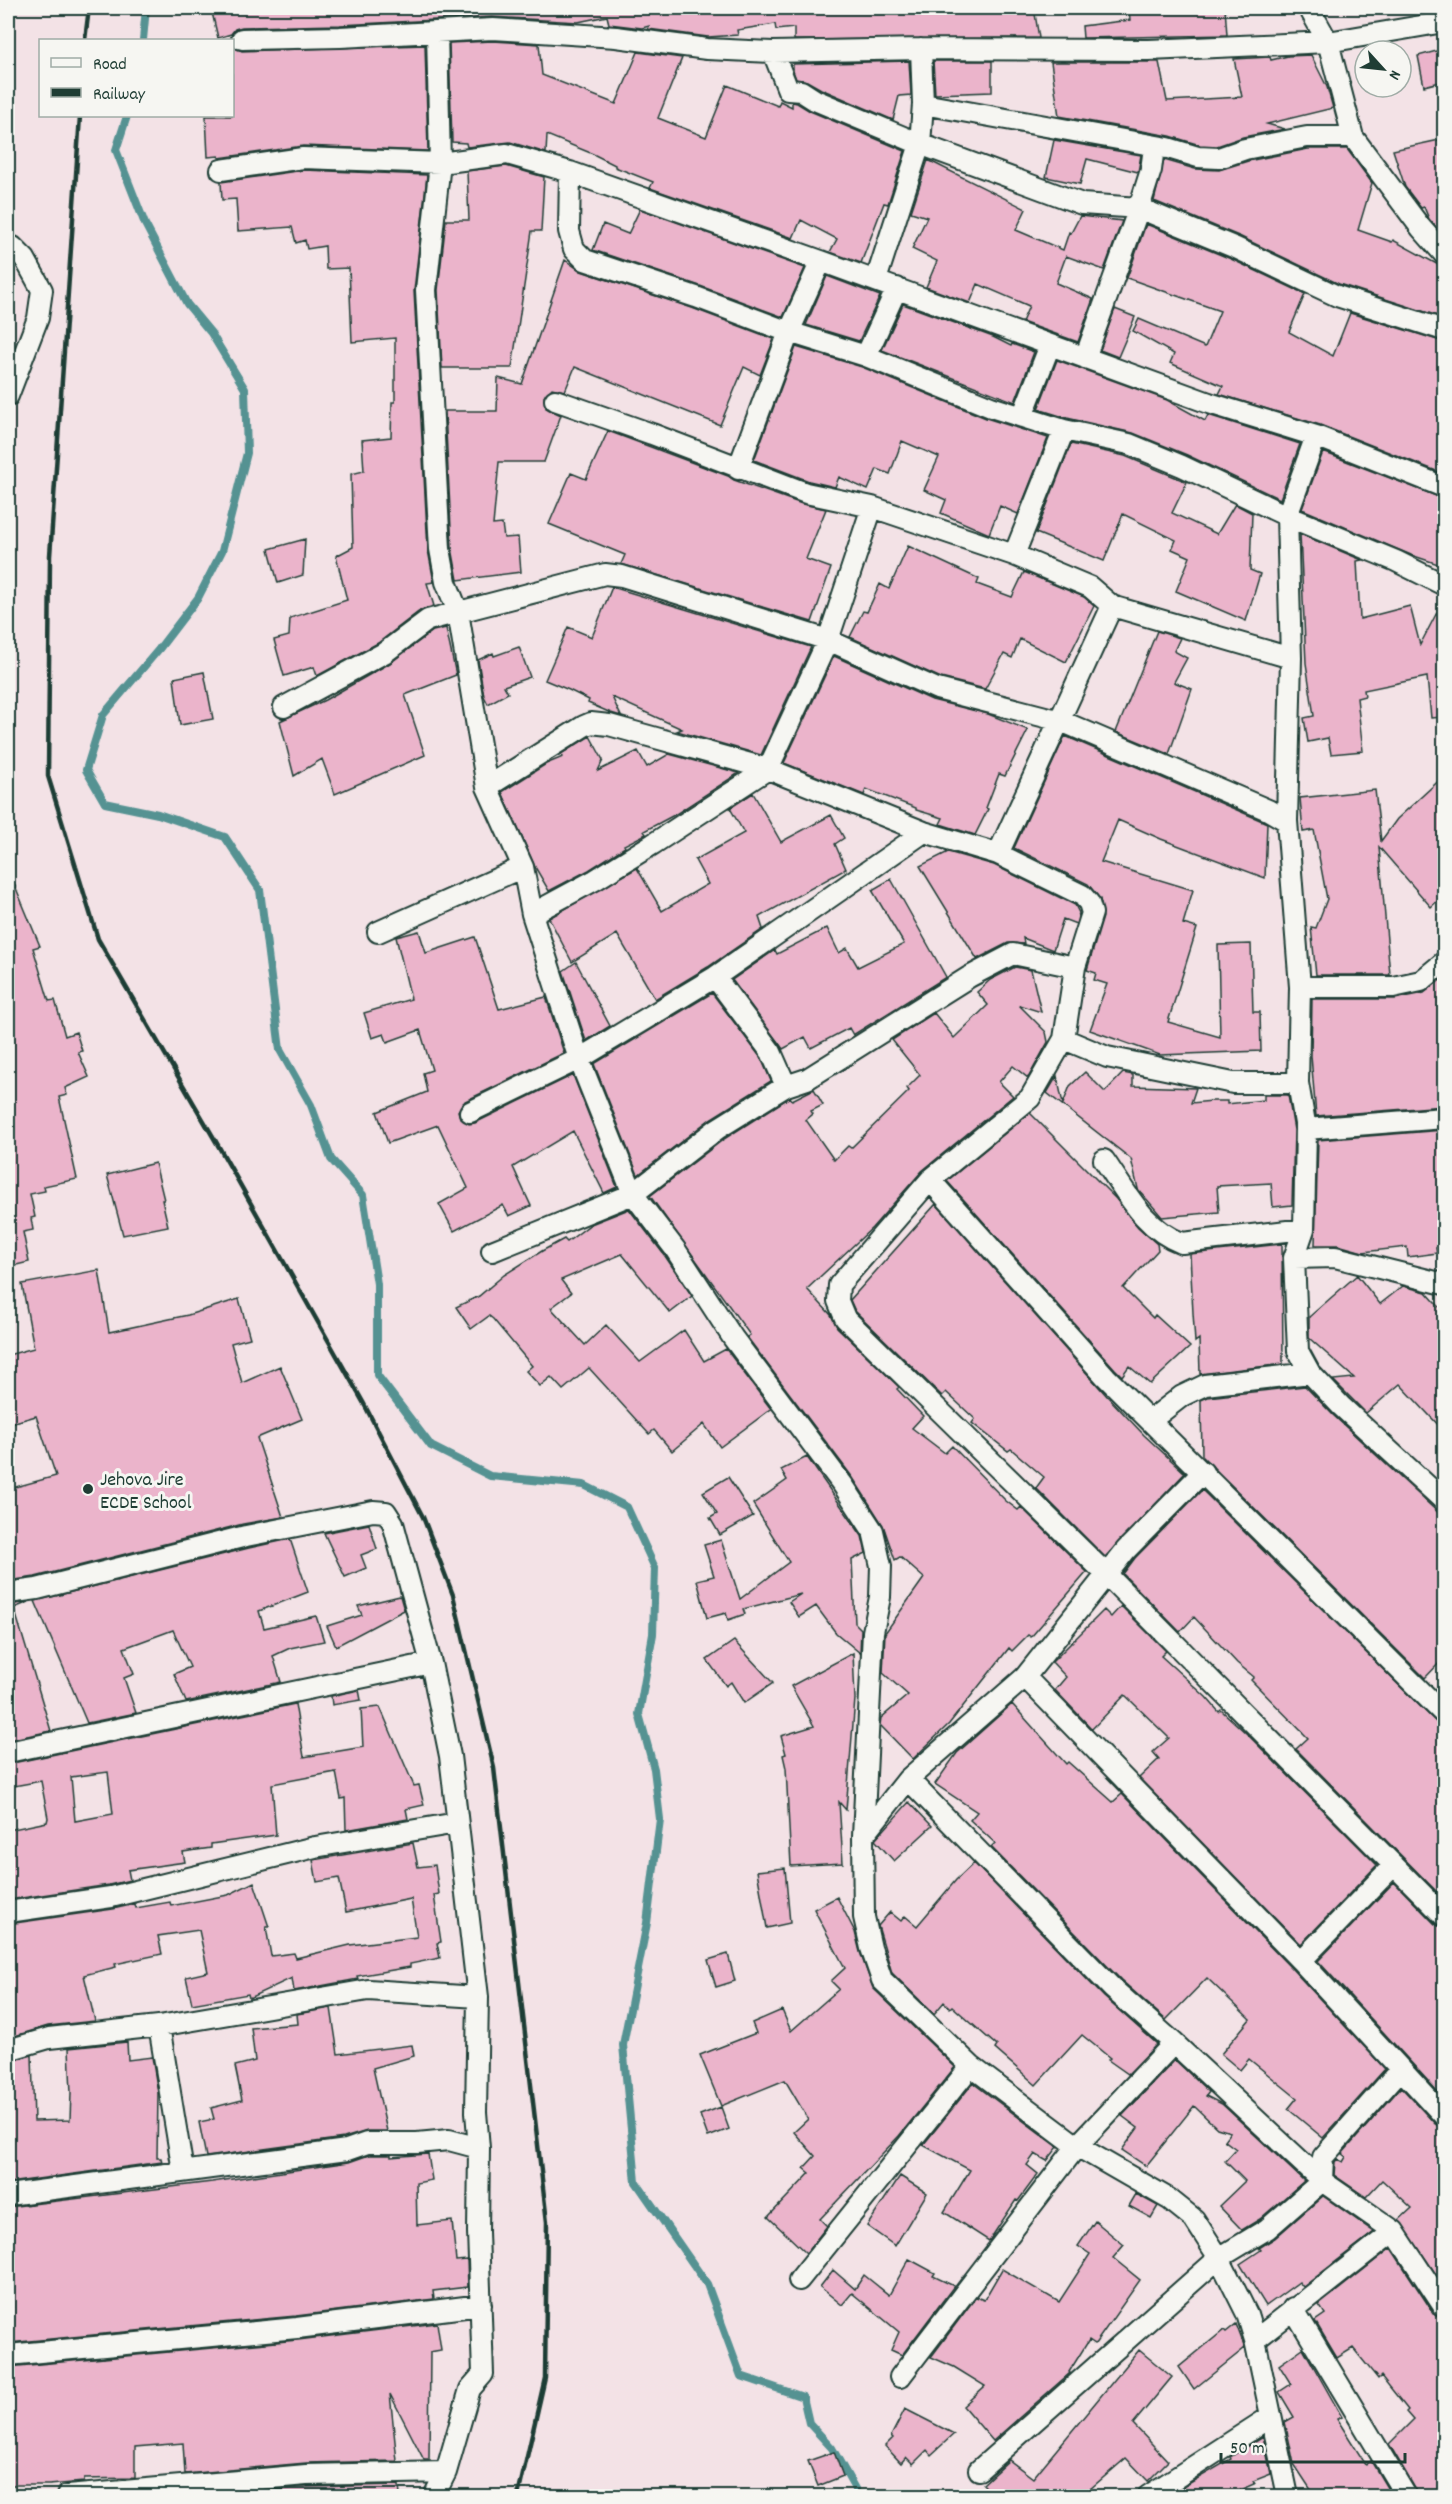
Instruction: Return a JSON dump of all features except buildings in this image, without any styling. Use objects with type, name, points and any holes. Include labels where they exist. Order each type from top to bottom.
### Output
[{"type":"street","points":[[1309,8],[1328,42],[1353,137],[1421,228],[1444,254]]},
{"type":"street","points":[[242,39],[340,37],[493,29],[616,37],[707,49],[773,51],[1149,50],[1328,42],[1444,22]]},
{"type":"street","points":[[437,32],[440,163],[426,290],[440,549],[446,582],[458,612],[487,787],[523,867],[532,914],[579,1059],[633,1194],[675,1249],[733,1338],[843,1485],[873,1532],[881,1566],[880,1597],[873,1632],[863,1836],[864,1917],[882,1980],[971,2066],[1077,2146],[1177,2205],[1194,2219],[1219,2258],[1247,2314],[1255,2340],[1288,2496]]},
{"type":"street","points":[[876,280],[920,144],[923,104],[921,49]]},
{"type":"street","points":[[773,51],[788,90],[801,91],[815,100],[920,144],[1082,204],[1138,208],[1236,248],[1337,296],[1444,330]]},
{"type":"street","points":[[923,104],[1168,148],[1198,158],[1219,158],[1245,149],[1307,137],[1353,137]]},
{"type":"street","points":[[1085,358],[1151,170],[1154,147],[1168,148]]},
{"type":"street","points":[[221,170],[303,158],[440,163],[507,154],[570,172],[876,280],[1209,403],[1316,436],[1444,487]]},
{"type":"street","points":[[570,172],[569,231],[574,249],[585,260],[696,297],[789,332],[866,356],[991,408],[1064,430],[1129,444],[1182,466],[1287,516],[1396,561],[1444,585]]},
{"type":"street","points":[[8,245],[25,259],[42,290],[38,318],[8,396]]},
{"type":"street","points":[[738,469],[789,332],[821,261]]},
{"type":"street","points":[[866,356],[897,288]]},
{"type":"street","points":[[1022,417],[1050,345]]},
{"type":"street","points":[[555,400],[652,434],[738,469],[806,493],[872,507],[1014,555],[1090,587],[1113,606],[1291,658]]},
{"type":"street","points":[[1014,555],[1064,430]]},
{"type":"street","points":[[1316,436],[1287,516],[1291,658],[1287,821],[1300,987],[1299,1083],[1306,1129],[1304,1229],[1294,1257],[1298,1351],[1310,1373],[1341,1406],[1444,1501]]},
{"type":"street","points":[[532,914],[595,880],[768,769],[828,640],[872,507]]},
{"type":"street","points":[[284,707],[384,653],[428,620],[605,574],[622,576],[828,640],[937,689],[1061,721],[1268,810],[1287,821]]},
{"type":"street","points":[[998,854],[1113,606]]},
{"type":"street","points":[[487,787],[591,723],[609,725],[768,769],[924,832],[998,854],[1082,895],[1089,903],[1092,913],[1075,967],[1064,1039],[1029,1098],[930,1180],[839,1285],[838,1301],[845,1318],[1107,1575],[1444,1916]]},
{"type":"street","points":[[470,1112],[579,1059],[715,977],[924,832]]},
{"type":"street","points":[[378,932],[523,867]]},
{"type":"street","points":[[492,1251],[633,1194],[717,1129],[786,1086],[807,1079],[969,977],[1013,954],[1075,967]]},
{"type":"street","points":[[1300,987],[1394,987],[1421,981],[1444,962]]},
{"type":"street","points":[[715,977],[771,1052],[786,1086]]},
{"type":"street","points":[[1064,1039],[1107,1057],[1233,1083],[1299,1083]]},
{"type":"street","points":[[1306,1129],[1444,1118]]},
{"type":"street","points":[[1104,1160],[1148,1222],[1165,1237],[1182,1243],[1304,1229]]},
{"type":"street","points":[[930,1180],[1106,1377],[1444,1714]]},
{"type":"street","points":[[1294,1257],[1335,1257],[1444,1283]]},
{"type":"street","points":[[1151,1420],[1182,1396],[1204,1384],[1310,1373]]},
{"type":"street","points":[[863,1836],[908,1779],[1025,1677],[1126,1550],[1203,1472]]},
{"type":"street","points":[[8,1593],[37,1589],[246,1536],[373,1510],[386,1512],[393,1522],[431,1663],[450,1756],[478,1997],[476,2112],[479,2148],[478,2232],[483,2374],[470,2389],[446,2472],[434,2496]]},
{"type":"street","points":[[8,1752],[431,1663]]},
{"type":"street","points":[[1025,1677],[1301,1960],[1444,2116]]},
{"type":"street","points":[[908,1779],[1113,1989],[1322,2181],[1394,2231],[1444,2307]]},
{"type":"street","points":[[8,1912],[111,1897],[315,1847],[457,1823]]},
{"type":"street","points":[[1301,1960],[1394,1865]]},
{"type":"street","points":[[8,2050],[49,2038],[159,2026],[368,1990],[478,1997]]},
{"type":"street","points":[[159,2026],[183,2171]]},
{"type":"street","points":[[900,2377],[1077,2146],[1174,2043]]},
{"type":"street","points":[[799,2280],[971,2066]]},
{"type":"street","points":[[979,2470],[1219,2258],[1267,2229],[1322,2181],[1323,2157],[1401,2069]]},
{"type":"street","points":[[8,2195],[347,2150],[367,2143],[417,2143],[449,2140],[479,2148]]},
{"type":"street","points":[[1255,2340],[1394,2231]]},
{"type":"street","points":[[8,2355],[297,2328],[481,2305]]},
{"type":"street","points":[[1293,2308],[1406,2496]]},
{"type":"street","points":[[1148,2496],[1270,2417]]},
{"type":"street","points":[[67,2496],[306,2475],[446,2472]]},
{"type":"waterway","points":[[143,39],[146,8]]},
{"type":"waterway","points":[[127,117],[116,150],[145,224],[187,304],[211,333],[245,389],[247,453],[222,551],[198,598],[159,649],[103,715],[86,770],[105,803],[158,814],[225,837],[260,890],[280,1050],[311,1105],[331,1159],[363,1195],[377,1284],[377,1375],[431,1446],[490,1476],[584,1485],[627,1507],[655,1568],[653,1634],[639,1714],[654,1769],[660,1819],[647,1923],[623,2045],[636,2182],[707,2284],[741,2376],[803,2397],[809,2423],[832,2448],[859,2496]]},
{"type":"railway","points":[[85,39],[89,8]]},
{"type":"railway","points":[[80,117],[50,556],[48,776],[98,939],[363,1402],[423,1517],[453,1595],[494,1768],[547,2222],[545,2378],[518,2496]]},
{"type":"place","name":"Jehova Jire ECDE School","points":[[88,1489]]}]
